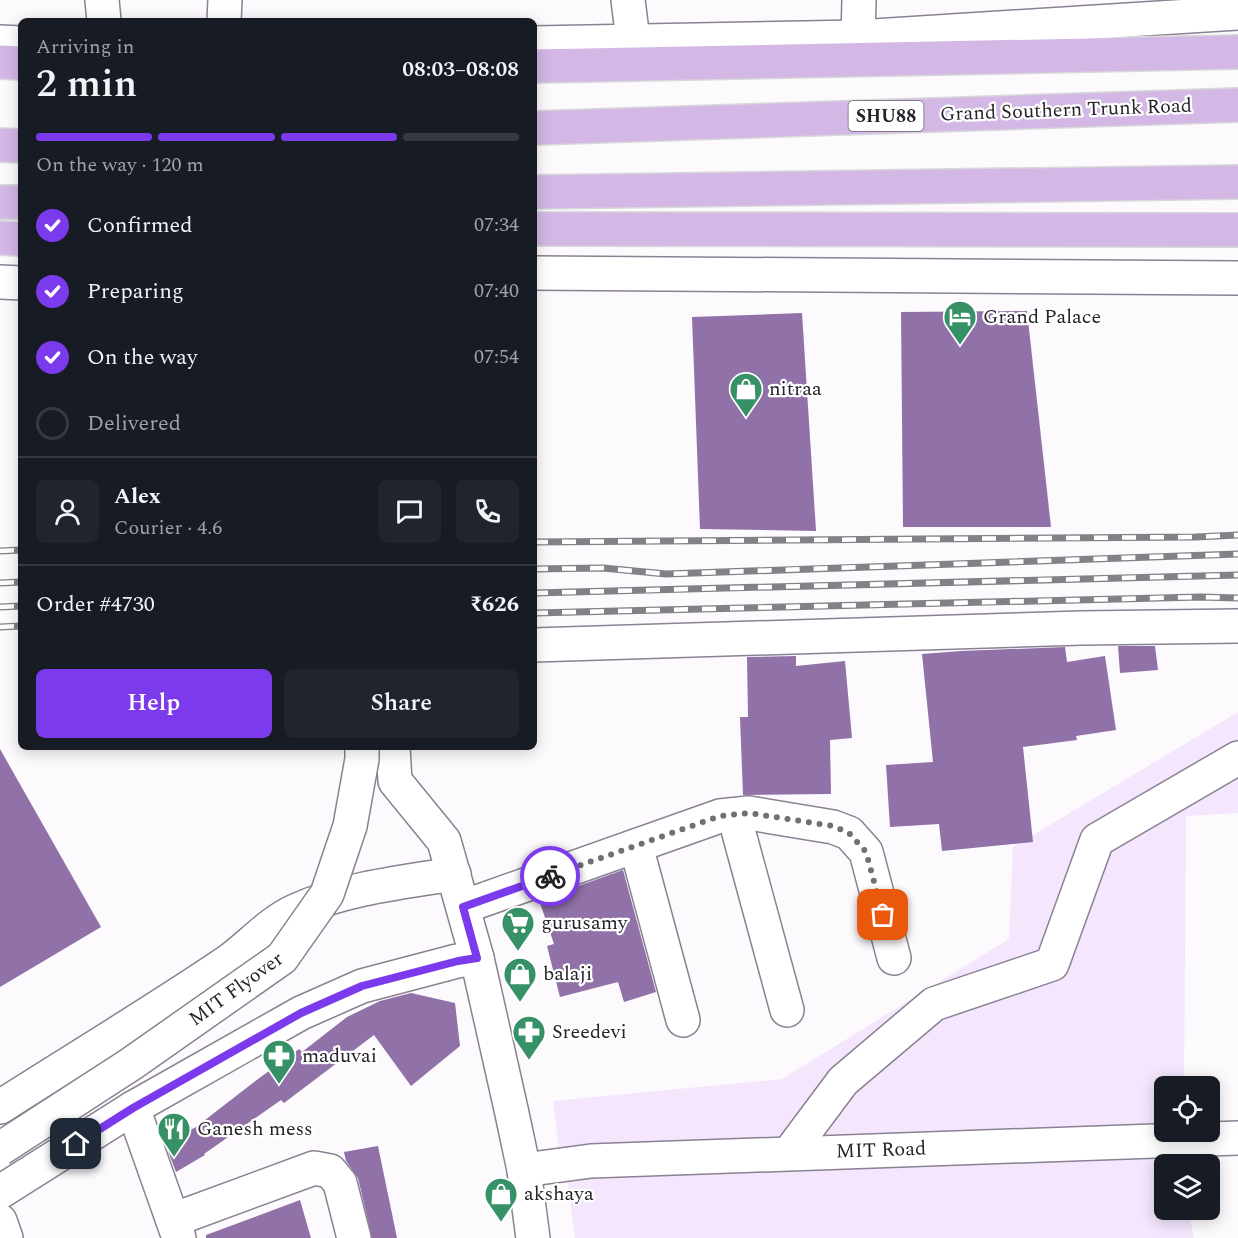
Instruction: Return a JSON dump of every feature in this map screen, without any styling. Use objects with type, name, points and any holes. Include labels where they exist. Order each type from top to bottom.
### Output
[{"type":"main road","points":[[537,66],[1238,52]]},
{"type":"main road","points":[[0,62],[18,63]]},
{"type":"main road","name":"Grand Southern Trunk Road","points":[[537,128],[1238,105]]},
{"type":"main road","points":[[0,145],[18,146]]},
{"type":"main road","points":[[537,192],[1238,182]]},
{"type":"main road","points":[[0,202],[18,202]]},
{"type":"main road","points":[[537,229],[1238,230]]},
{"type":"main road","points":[[0,238],[18,239]]},
{"type":"street","points":[[102,0],[104,18]]},
{"type":"street","points":[[224,18],[225,0]]},
{"type":"street","points":[[628,0],[633,40]]},
{"type":"street","points":[[858,37],[859,0]]},
{"type":"street","points":[[537,43],[858,37],[1081,12],[1238,13]]},
{"type":"street","points":[[0,42],[18,43]]},
{"type":"street","points":[[537,273],[1238,278]]},
{"type":"street","points":[[0,282],[18,283]]},
{"type":"street","points":[[537,645],[1070,628],[1238,626]]},
{"type":"street","name":"MIT Flyover","points":[[0,1149],[131,1064],[282,958],[327,894],[350,826],[363,759],[362,750]]},
{"type":"street","points":[[393,750],[395,781],[444,841],[454,874],[477,958],[524,1170],[533,1238]]},
{"type":"street","points":[[790,1152],[843,1081],[934,1004],[1052,964],[1097,840],[1238,758]]},
{"type":"street","points":[[463,907],[720,816],[749,813],[833,826],[849,833],[866,852],[894,958]]},
{"type":"street","points":[[734,815],[787,1010]]},
{"type":"street","points":[[636,846],[683,1020]]},
{"type":"street","points":[[0,1107],[228,962],[294,912],[341,896],[388,884],[454,874]]},
{"type":"street","points":[[0,1192],[133,1108],[301,1013],[362,986],[477,958]]},
{"type":"street","points":[[133,1108],[176,1229],[314,1168],[330,1171],[339,1183],[354,1238]]},
{"type":"street","name":"MIT Road","points":[[524,1170],[591,1161],[704,1158],[790,1152],[1238,1138]]},
{"type":"street","points":[[0,1221],[6,1238]]},
{"type":"shaded area","points":[[1238,712],[1238,747],[1088,836],[1046,954],[930,999],[784,1146],[560,1158],[553,1101],[782,1079],[1009,939],[1013,847]]},
{"type":"shaded area","points":[[1238,774],[1238,813],[1186,816],[1184,1076],[1154,1076],[1154,1128],[807,1138],[939,1014],[1056,978],[1108,850]]},
{"type":"shaded area","points":[[1178,1153],[1154,1154],[1154,1220],[1190,1220],[1194,1238],[575,1238],[567,1175]]},
{"type":"building","points":[[1027,311],[1051,527],[903,527],[901,312]]},
{"type":"building","points":[[802,313],[816,531],[700,529],[692,317]]},
{"type":"building","points":[[1118,646],[1155,646],[1158,670],[1120,673]]},
{"type":"building","points":[[1065,647],[1067,662],[1105,656],[1116,730],[1076,736],[1077,740],[1023,747],[1033,842],[942,851],[939,824],[890,827],[886,765],[933,762],[922,654]]},
{"type":"building","points":[[796,656],[796,666],[845,661],[852,738],[830,740],[831,794],[743,795],[740,717],[748,717],[747,657]]},
{"type":"building","points":[[0,749],[101,927],[0,987]]},
{"type":"building","points":[[623,870],[656,992],[624,1002],[618,982],[560,997],[547,946],[554,944],[539,900]]},
{"type":"building","points":[[411,993],[455,1003],[460,1046],[411,1086],[374,1035],[284,1103],[281,1100],[205,1155],[176,1172],[165,1143],[196,1127],[299,1049],[302,1052],[347,1017],[380,1001]]},
{"type":"building","points":[[378,1146],[397,1238],[372,1238],[358,1178],[346,1161],[344,1152]]},
{"type":"building","points":[[300,1200],[311,1238],[206,1238],[206,1235]]},
{"type":"railway","points":[[537,542],[1238,535]]},
{"type":"railway","points":[[0,551],[18,550]]},
{"type":"railway","points":[[537,569],[603,568],[666,574],[1238,554]]},
{"type":"railway","points":[[537,593],[1238,575]]},
{"type":"railway","points":[[0,583],[18,582]]},
{"type":"railway","points":[[537,613],[1200,597],[1238,598]]},
{"type":"railway","points":[[0,607],[18,606]]},
{"type":"railway","points":[[0,627],[18,626]]},
{"type":"way so far","points":[[550,876],[720,816],[749,813],[833,826],[849,833],[866,852],[883,915]]},
{"type":"place","name":"Grand Palace","points":[[960,346]]},
{"type":"place","name":"nitraa","points":[[746,418]]},
{"type":"place","name":"gurusamy","points":[[518,952]]},
{"type":"place","name":"balaji","points":[[520,1003]]},
{"type":"place","name":"Sreedevi","points":[[529,1061]]},
{"type":"place","name":"maduvai","points":[[279,1085]]},
{"type":"place","name":"Ganesh mess","points":[[174,1158]]},
{"type":"place","name":"akshaya","points":[[501,1223]]},
{"type":"route","points":[[76,1144],[133,1108],[301,1013],[362,986],[477,958],[463,907],[550,876]]}]
